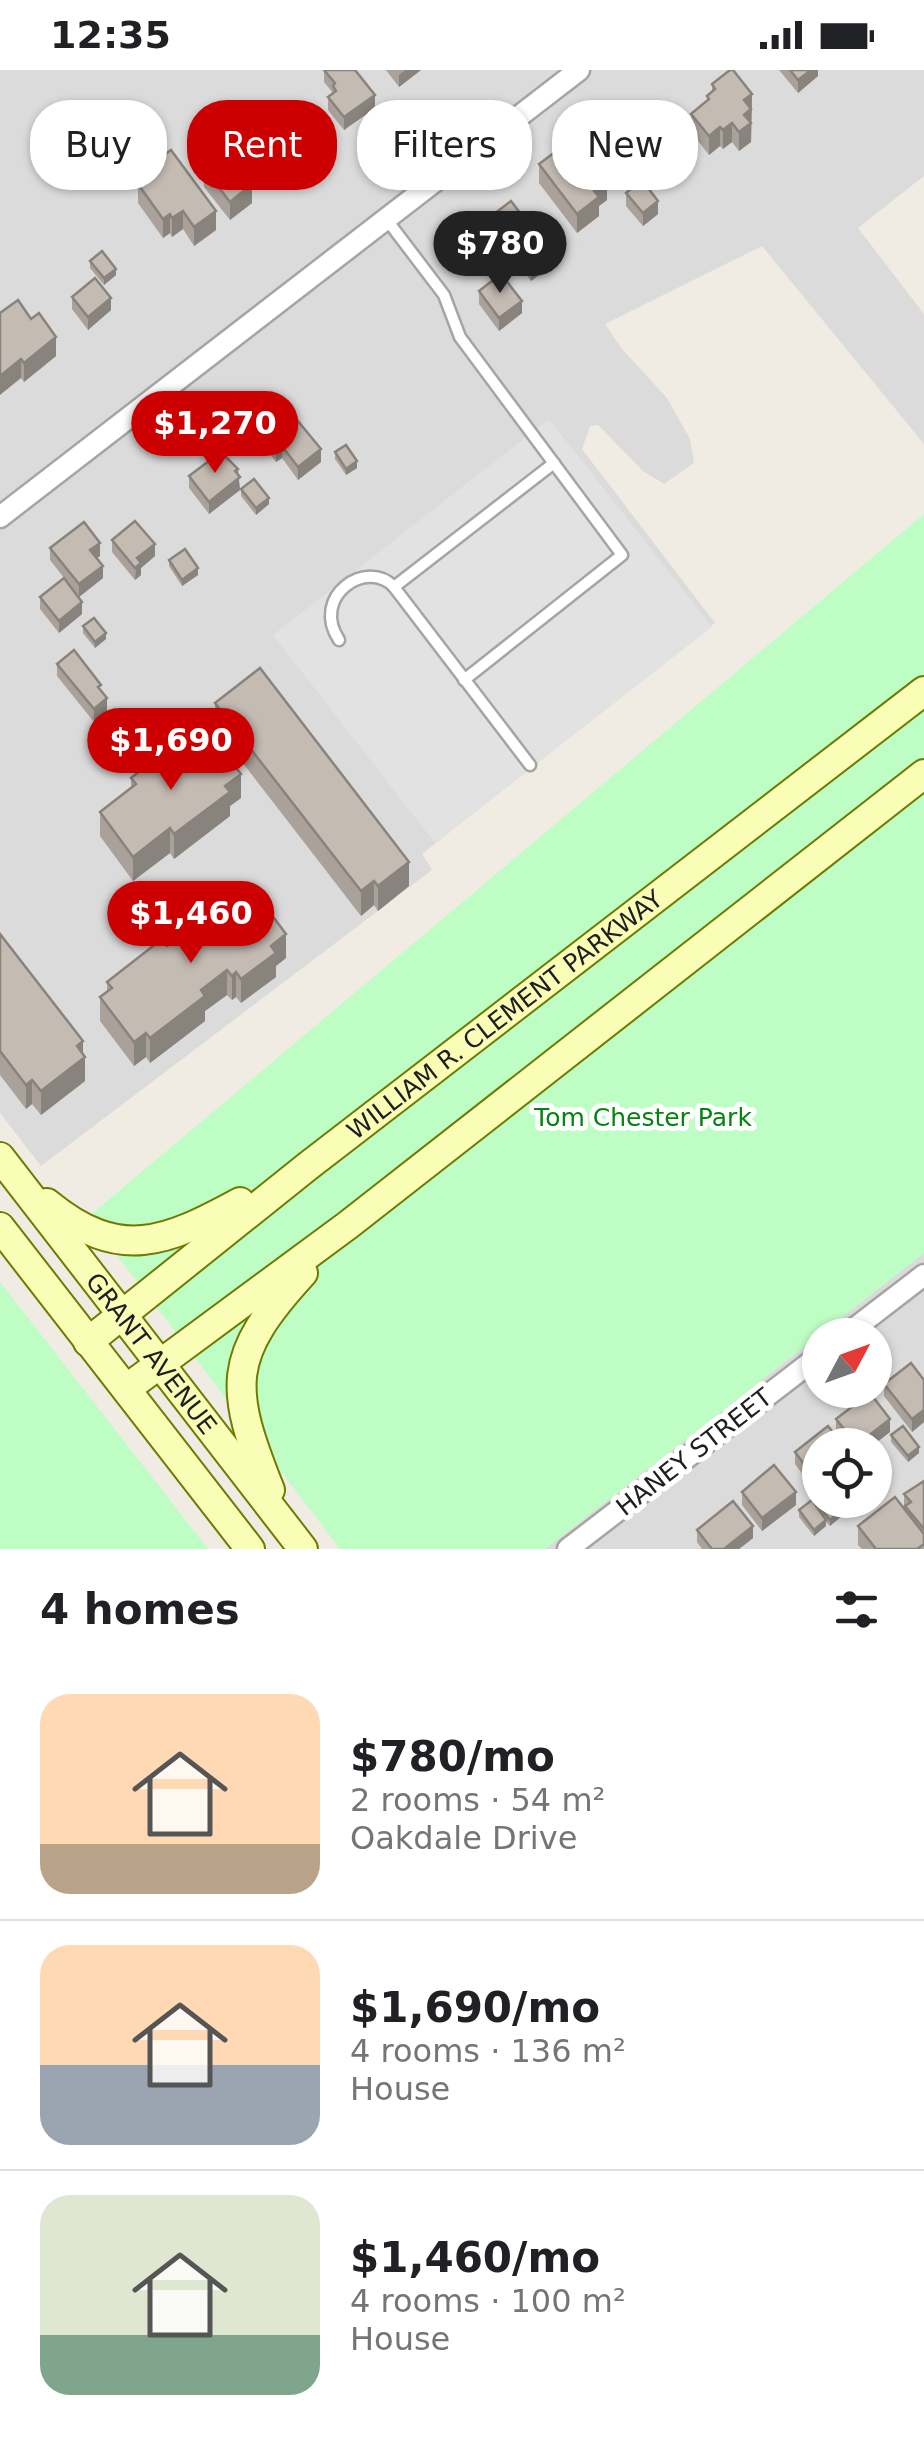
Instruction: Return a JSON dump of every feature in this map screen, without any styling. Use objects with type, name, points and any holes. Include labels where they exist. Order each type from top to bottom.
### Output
[{"type":"main road","name":"WILLIAM R. CLEMENT PARKWAY","points":[[88,1342],[308,1166],[924,691]]},
{"type":"main road","points":[[126,1388],[348,1225],[924,774]]},
{"type":"main road","points":[[8,1167],[66,1219],[108,1238],[141,1240],[186,1232],[308,1166]]},
{"type":"main road","name":"GRANT AVENUE","points":[[8,1167],[303,1549]]},
{"type":"main road","points":[[283,1524],[240,1406],[244,1358],[255,1332],[274,1304],[348,1225]]},
{"type":"main road","name":"GRANT AVENUE","points":[[0,1227],[250,1549]]},
{"type":"street","points":[[0,517],[579,70]]},
{"type":"street","points":[[868,1318],[924,1276]]},
{"type":"street","name":"HANEY STREET","points":[[568,1549],[802,1369]]},
{"type":"lane","points":[[386,219],[444,296],[460,338],[622,555],[464,680]]},
{"type":"lane","points":[[394,587],[554,463]]},
{"type":"lane","points":[[339,640],[328,617],[330,603],[353,581],[369,575],[385,578],[530,765]]},
{"type":"shaded area","points":[[0,70],[924,70],[924,176],[858,228],[924,314],[924,444],[762,246],[605,324],[622,349],[667,398],[690,439],[694,463],[664,484],[643,471],[598,425],[590,426],[582,449],[715,623],[422,854],[432,870],[41,1166],[0,1113]]},
{"type":"shaded area","points":[[549,419],[712,627],[435,843],[273,635]]},
{"type":"shaded area","points":[[924,1253],[924,1549],[545,1549],[802,1348],[802,1408],[892,1408],[892,1318],[841,1318]]},
{"type":"green space","name":"Tom Chester Park","points":[[924,514],[924,1253],[841,1318],[802,1318],[802,1348],[545,1549],[340,1549],[88,1217]]},
{"type":"green space","points":[[0,1282],[208,1549],[0,1549]]},
{"type":"building","points":[[324,70],[355,70],[375,95],[357,100],[357,108],[344,117],[337,108],[337,100],[328,97],[336,91],[335,83]]},
{"type":"building","points":[[733,70],[752,94],[744,100],[751,109],[744,115],[751,123],[739,132],[732,123],[709,136],[698,123],[698,108],[715,89],[712,84]]},
{"type":"building","points":[[790,70],[811,70],[798,80]]},
{"type":"building","points":[[171,150],[187,172],[187,190],[201,190],[216,211],[194,227],[183,211],[163,219],[142,190],[167,190],[167,153]]},
{"type":"building","points":[[552,154],[552,181],[539,164]]},
{"type":"building","points":[[221,190],[245,190],[230,202]]},
{"type":"building","points":[[559,190],[595,190],[599,197],[577,214]]},
{"type":"building","points":[[650,190],[658,201],[643,213],[626,193]]},
{"type":"building","points":[[511,201],[548,250],[531,262],[519,246],[503,260],[496,251],[490,255],[476,238],[483,233],[477,227]]},
{"type":"building","points":[[102,251],[116,269],[104,278],[90,261]]},
{"type":"building","points":[[501,274],[522,301],[499,318],[479,291]]},
{"type":"building","points":[[95,278],[111,298],[88,317],[72,297]]},
{"type":"building","points":[[18,300],[31,319],[39,313],[56,337],[24,363],[21,359],[0,376],[0,313]]},
{"type":"building","points":[[288,409],[321,449],[298,467],[282,446],[276,449],[261,430]]},
{"type":"building","points":[[346,445],[357,461],[346,469],[335,452]]},
{"type":"building","points":[[221,452],[238,469],[235,471],[240,477],[209,502],[189,476]]},
{"type":"building","points":[[254,479],[269,498],[256,508],[241,489]]},
{"type":"building","points":[[135,521],[155,544],[137,558],[141,563],[135,568],[112,540]]},
{"type":"building","points":[[84,522],[100,543],[90,550],[103,566],[79,584],[50,548]]},
{"type":"building","points":[[185,549],[198,568],[182,580],[169,560]]},
{"type":"building","points":[[64,578],[82,602],[59,621],[40,597]]},
{"type":"building","points":[[94,618],[106,633],[95,642],[83,626]]},
{"type":"building","points":[[74,650],[107,698],[94,709],[57,664]]},
{"type":"building","points":[[260,668],[409,862],[378,886],[374,881],[361,891],[215,703]]},
{"type":"building","points":[[202,734],[217,754],[222,750],[241,774],[225,786],[230,792],[174,834],[170,828],[133,857],[100,812],[136,784],[131,778],[185,736],[190,742]]},
{"type":"building","points":[[247,894],[263,914],[268,910],[286,934],[271,946],[276,953],[241,979],[236,972],[232,976],[227,970],[201,990],[205,996],[150,1038],[146,1033],[134,1042],[100,997],[112,988],[107,982],[162,939],[167,946],[232,896],[237,901]]},
{"type":"building","points":[[0,934],[83,1041],[77,1046],[85,1057],[41,1091],[32,1080],[26,1085],[0,1051]]},
{"type":"building","points":[[911,1363],[924,1380],[924,1410],[912,1419],[892,1394],[892,1378]]},
{"type":"building","points":[[850,1408],[882,1408],[890,1419],[879,1428],[843,1428],[836,1419]]},
{"type":"building","points":[[903,1426],[919,1447],[908,1456],[892,1434]]},
{"type":"building","points":[[774,1465],[796,1492],[762,1518],[742,1492]]},
{"type":"building","points":[[924,1481],[924,1529],[905,1506],[911,1502],[904,1494]]},
{"type":"building","points":[[895,1497],[924,1534],[924,1544],[917,1549],[876,1549],[858,1526],[868,1518],[892,1518]]},
{"type":"building","points":[[733,1501],[753,1526],[724,1549],[712,1549],[697,1530]]},
{"type":"building","points":[[805,1518],[825,1518],[826,1520],[814,1530]]}]
